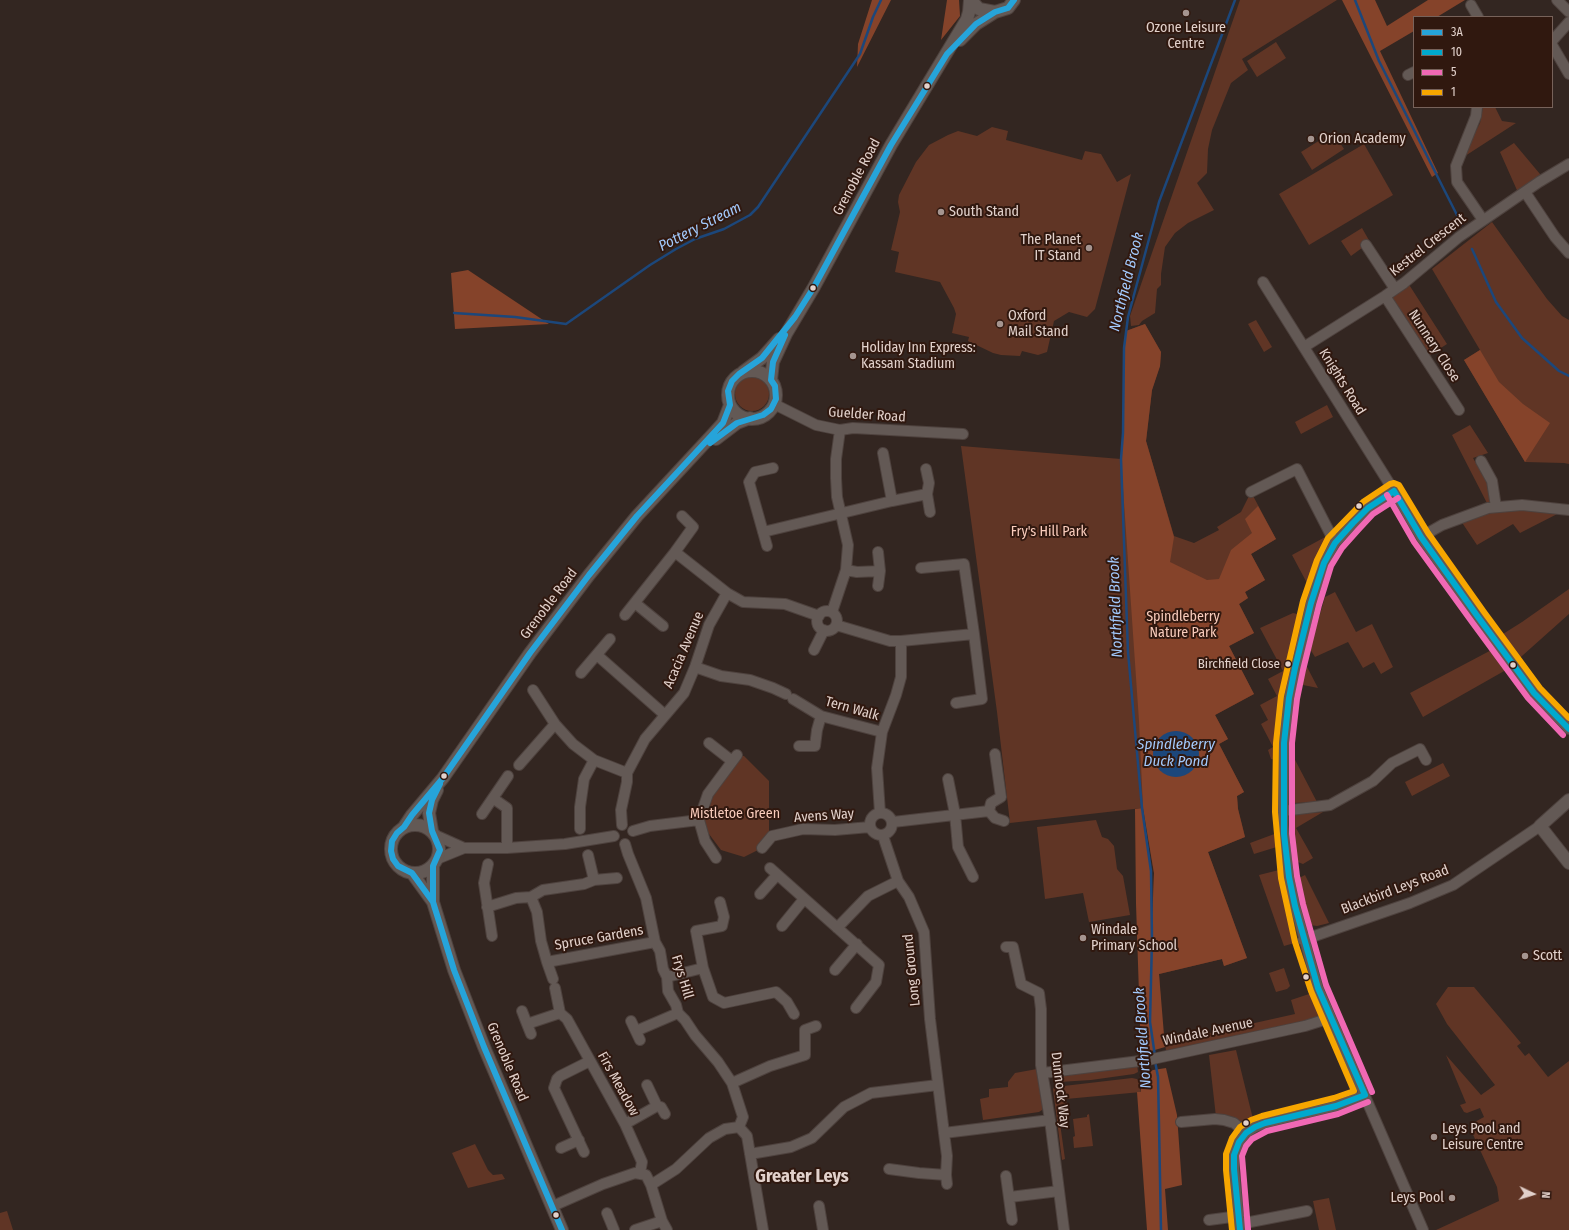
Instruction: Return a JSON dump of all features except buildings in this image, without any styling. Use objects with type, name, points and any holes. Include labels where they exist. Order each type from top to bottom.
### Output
[{"type":"street","points":[[970,0],[980,9],[995,12]]},
{"type":"street","name":"Grenoble Road","points":[[744,372],[772,348],[814,287],[891,145],[967,19],[970,0]]},
{"type":"street","name":"Grenoble Road","points":[[947,54],[976,24],[995,12],[1008,8],[1014,0]]},
{"type":"street","points":[[1557,0],[1569,12]]},
{"type":"street","points":[[1471,5],[1477,16]]},
{"type":"street","points":[[1553,40],[1569,22]]},
{"type":"street","points":[[1553,47],[1569,74]]},
{"type":"street","points":[[1477,108],[1476,116],[1456,166],[1457,182],[1483,220]]},
{"type":"street","name":"Kestrel Crescent","points":[[1304,347],[1385,296],[1459,237],[1539,182],[1569,164]]},
{"type":"street","points":[[1525,192],[1555,237],[1569,253]]},
{"type":"street","points":[[1366,246],[1395,289]]},
{"type":"street","name":"Knights Road","points":[[1262,282],[1394,491],[1421,537],[1534,693],[1569,729]]},
{"type":"street","name":"Nunnery Close","points":[[1385,296],[1458,410]]},
{"type":"street","name":"Grenoble Road","points":[[772,380],[773,362],[795,316]]},
{"type":"street","points":[[744,372],[761,372],[772,380],[776,391],[774,404],[771,409],[763,415],[750,418],[736,413],[730,405],[728,398],[729,385],[735,378],[744,372]]},
{"type":"street","name":"Guelder Road","points":[[774,404],[816,425],[840,430],[853,428],[962,434]]},
{"type":"street","name":"Grenoble Road","points":[[404,828],[412,815],[443,778],[530,653],[589,575],[638,516],[723,422],[730,405]]},
{"type":"street","name":"Grenoble Road","points":[[692,458],[737,423],[750,418]]},
{"type":"street","points":[[832,612],[846,570],[848,544],[837,497],[836,459],[840,430]]},
{"type":"street","points":[[883,453],[892,501]]},
{"type":"street","points":[[1481,461],[1492,481],[1496,507]]},
{"type":"street","points":[[767,546],[749,482],[755,472],[773,468]]},
{"type":"street","points":[[926,469],[929,483],[927,494],[930,512]]},
{"type":"street","points":[[1251,492],[1297,469],[1335,543]]},
{"type":"street","points":[[1394,491],[1368,508],[1335,543],[1324,563],[1311,602],[1291,688],[1284,743],[1283,811],[1289,877],[1304,940],[1318,988],[1424,1230]]},
{"type":"street","points":[[763,532],[927,494]]},
{"type":"street","points":[[1421,537],[1442,524],[1488,508],[1522,505],[1569,510]]},
{"type":"street","points":[[626,615],[693,527],[682,516]]},
{"type":"street","points":[[675,552],[726,593],[743,602],[785,604],[819,616]]},
{"type":"street","points":[[878,552],[880,571],[878,586]]},
{"type":"street","points":[[921,568],[964,564],[982,699],[956,703]]},
{"type":"street","points":[[846,570],[857,572],[880,571]]},
{"type":"street","name":"Acacia Avenue","points":[[622,824],[621,810],[627,782],[627,773],[645,739],[684,693],[695,667],[709,625],[726,593]]},
{"type":"street","points":[[635,603],[663,626]]},
{"type":"street","points":[[824,611],[832,612],[837,618],[836,625],[831,630],[824,630],[820,628],[818,623],[819,616],[824,611]]},
{"type":"street","points":[[836,625],[890,641],[974,634]]},
{"type":"street","points":[[814,650],[824,630]]},
{"type":"street","points":[[581,673],[610,639]]},
{"type":"street","points":[[880,813],[877,768],[882,732],[896,695],[900,677],[901,641]]},
{"type":"street","points":[[597,655],[665,715]]},
{"type":"street","name":"Tern Walk","points":[[695,667],[721,676],[750,680],[773,688],[821,716],[882,732]]},
{"type":"street","points":[[533,690],[555,724],[574,744],[594,760],[627,773]]},
{"type":"street","points":[[799,746],[816,746],[816,730],[821,716]]},
{"type":"street","points":[[519,765],[555,724]]},
{"type":"street","points":[[709,743],[735,758],[708,794],[699,820],[705,841],[716,858]]},
{"type":"street","points":[[1283,811],[1330,805],[1372,781],[1392,763],[1420,749],[1426,760]]},
{"type":"street","points":[[989,811],[991,803],[1001,797],[995,754]]},
{"type":"street","points":[[580,829],[580,807],[584,779],[594,760]]},
{"type":"street","points":[[482,814],[494,799],[508,776]]},
{"type":"street","name":"Grenoble Road","points":[[433,833],[429,812],[432,800],[443,778]]},
{"type":"street","points":[[948,779],[955,814],[958,847],[973,877]]},
{"type":"street","points":[[494,799],[507,808],[507,848]]},
{"type":"street","name":"Blackbird Leys Road","points":[[1304,940],[1410,903],[1453,885],[1540,826],[1569,800]]},
{"type":"street","points":[[893,822],[989,811]]},
{"type":"street","points":[[989,811],[995,818],[1004,820]]},
{"type":"street","points":[[880,813],[888,814],[893,822],[891,830],[883,836],[876,834],[870,827],[871,819],[880,813]]},
{"type":"street","points":[[633,831],[650,826],[699,820]]},
{"type":"street","points":[[622,824],[628,826],[633,831],[632,839],[625,844],[619,843],[614,836],[615,829],[622,824]]},
{"type":"street","points":[[464,848],[435,862],[426,870],[412,873],[398,866],[393,859],[391,851],[392,841],[397,833],[404,828],[417,825],[425,827],[449,843],[464,848],[507,848],[565,844],[614,836]]},
{"type":"street","points":[[1540,826],[1569,863]]},
{"type":"street","name":"Avens Way","points":[[762,848],[772,836],[803,829],[835,830],[870,827]]},
{"type":"street","points":[[433,833],[440,850],[435,862]]},
{"type":"street","name":"Long Ground","points":[[883,836],[898,881],[909,897],[924,932],[930,1019],[948,1156],[946,1179],[919,1173],[889,1169]]},
{"type":"street","name":"Frys Hill","points":[[625,844],[646,898],[655,942],[660,951],[663,969],[667,977],[668,991],[676,1005],[678,1013],[718,1062],[732,1083],[743,1117],[739,1128]]},
{"type":"street","points":[[588,855],[594,880]]},
{"type":"street","name":"Grenoble Road","points":[[433,902],[435,862]]},
{"type":"street","points":[[488,864],[484,883],[492,936]]},
{"type":"street","points":[[760,894],[774,871],[837,928],[880,963],[876,982],[856,1008]]},
{"type":"street","name":"Grenoble Road","points":[[412,873],[433,902],[454,970],[484,1047],[562,1230]]},
{"type":"street","points":[[487,907],[516,898],[531,897],[543,890],[584,884],[594,880],[617,878]]},
{"type":"street","points":[[837,928],[868,896],[898,881]]},
{"type":"street","name":"Spruce Gardens","points":[[531,897],[537,912],[540,941],[554,983]]},
{"type":"street","points":[[782,926],[804,899]]},
{"type":"street","points":[[720,902],[724,917],[722,926],[696,931],[703,968],[713,997],[724,1003],[776,992],[787,1002],[794,1014]]},
{"type":"street","name":"Spruce Gardens","points":[[547,962],[655,942]]},
{"type":"street","points":[[835,970],[857,944]]},
{"type":"street","name":"Dunnock Way","points":[[1006,947],[1013,947],[1021,984],[1039,993],[1041,1008],[1041,1065],[1050,1120],[1064,1230]]},
{"type":"street","points":[[667,977],[703,968]]},
{"type":"street","name":"Firs Meadow","points":[[554,983],[560,1014],[567,1019],[625,1124],[642,1162],[640,1173]]},
{"type":"street","points":[[522,1011],[529,1029],[560,1014]]},
{"type":"street","points":[[631,1021],[638,1036],[678,1013]]},
{"type":"street","name":"Windale Avenue","points":[[1043,1073],[1151,1059],[1305,1026],[1330,1018]]},
{"type":"street","points":[[732,1083],[770,1066],[807,1059],[805,1030],[816,1026]]},
{"type":"street","points":[[584,1152],[554,1088],[556,1078],[590,1061]]},
{"type":"street","points":[[647,1085],[657,1106],[661,1107],[665,1114]]},
{"type":"street","points":[[750,1154],[791,1147],[812,1138],[844,1107],[871,1093],[938,1085]]},
{"type":"street","points":[[1240,1223],[1234,1170],[1234,1155],[1239,1142],[1246,1133],[1265,1123],[1336,1106],[1364,1095]]},
{"type":"street","points":[[625,1124],[657,1106]]},
{"type":"street","points":[[1181,1122],[1215,1119],[1224,1120],[1234,1123],[1246,1133]]},
{"type":"street","points":[[944,1133],[1050,1120]]},
{"type":"street","points":[[651,1185],[676,1169],[709,1138],[725,1129],[739,1128],[747,1136],[763,1230]]},
{"type":"street","points":[[561,1148],[579,1140]]},
{"type":"street","points":[[552,1206],[603,1184],[640,1173],[646,1175],[651,1185],[664,1226],[635,1230]]},
{"type":"street","points":[[1006,1176],[1012,1220]]},
{"type":"street","points":[[1010,1198],[1059,1191]]},
{"type":"street","points":[[819,1206],[822,1230]]},
{"type":"street","points":[[1209,1220],[1240,1223],[1307,1212]]},
{"type":"street","points":[[607,1213],[614,1230]]},
{"type":"green space","points":[[872,0],[891,0],[857,67],[858,44]]},
{"type":"green space","points":[[947,0],[959,0],[960,16],[941,40]]},
{"type":"green space","points":[[1240,0],[1337,0],[1242,59],[1248,70],[1231,83],[1212,130],[1208,149],[1207,173],[1197,183],[1214,210],[1188,223],[1175,233],[1165,247],[1161,285],[1157,289],[1155,313],[1142,321],[1139,325],[1131,326],[1130,316]]},
{"type":"green space","points":[[1342,0],[1375,0],[1387,26],[1428,0],[1465,0],[1439,16],[1413,16],[1413,32],[1380,51],[1438,173],[1432,177]]},
{"type":"green space","points":[[1276,42],[1286,58],[1257,77],[1247,61]]},
{"type":"green space","points":[[1483,108],[1496,108],[1502,121],[1516,123],[1462,158],[1480,123]]},
{"type":"green space","points":[[992,127],[1008,131],[1006,140],[1082,160],[1085,151],[1101,154],[1117,182],[1131,174],[1095,309],[1087,317],[1069,312],[1054,321],[1047,352],[1038,355],[1022,351],[1020,356],[993,353],[968,341],[969,337],[952,333],[956,314],[940,282],[895,272],[899,252],[891,250],[900,212],[898,202],[899,195],[916,162],[929,145],[948,135],[958,131],[977,136]]},
{"type":"green space","points":[[1333,132],[1344,149],[1312,170],[1301,152]]},
{"type":"green space","points":[[1514,143],[1545,180],[1520,197],[1500,152]]},
{"type":"green space","points":[[1364,144],[1393,195],[1309,245],[1279,194]]},
{"type":"green space","points":[[1492,222],[1547,299],[1562,316],[1569,320],[1569,464],[1525,462],[1464,360],[1480,350],[1432,269]]},
{"type":"green space","points":[[1362,228],[1370,242],[1351,256],[1341,241]]},
{"type":"green space","points":[[468,270],[549,324],[455,329],[451,273]]},
{"type":"green space","points":[[1408,283],[1447,344],[1427,357],[1388,297]]},
{"type":"green space","points":[[1256,320],[1272,347],[1264,352],[1248,324]]},
{"type":"green space","name":"Fry's Hill Park","points":[[1145,324],[1161,352],[1160,366],[1152,390],[1146,441],[1174,536],[1194,543],[1219,530],[1217,527],[1241,512],[1251,492],[1276,539],[1251,554],[1265,580],[1245,592],[1248,598],[1239,604],[1254,633],[1229,646],[1254,694],[1215,715],[1228,739],[1219,744],[1244,792],[1237,796],[1238,809],[1245,837],[1208,852],[1247,958],[1224,966],[1222,959],[1159,974],[1162,1022],[1151,971],[1154,873],[1143,808],[1010,823],[997,712],[961,446],[1121,459],[1123,433],[1124,348],[1126,331]]},
{"type":"green space","name":"Spindleberry Nature Park","points":[[1145,324],[1161,352],[1160,366],[1152,390],[1146,441],[1174,537],[1170,562],[1207,580],[1219,579],[1231,550],[1252,533],[1245,519],[1258,506],[1276,539],[1251,554],[1265,580],[1245,592],[1248,598],[1239,604],[1254,633],[1229,646],[1254,694],[1215,715],[1228,739],[1219,744],[1244,792],[1237,796],[1238,809],[1245,837],[1208,852],[1247,958],[1224,966],[1222,959],[1159,974],[1165,1047],[1141,1054],[1136,904],[1135,809],[1142,808],[1151,871],[1152,922],[1154,873],[1143,808],[1139,721],[1121,459],[1123,433],[1124,348],[1126,331]]},
{"type":"green space","points":[[1480,350],[1499,382],[1523,404],[1550,423],[1525,462],[1464,360]]},
{"type":"green space","points":[[749,377],[755,377],[764,382],[768,388],[768,400],[764,406],[755,411],[749,411],[740,406],[735,397],[735,391],[740,382]]},
{"type":"green space","points":[[1327,405],[1333,417],[1301,434],[1295,422]]},
{"type":"green space","points":[[1470,425],[1488,453],[1473,458],[1501,506],[1489,507],[1452,435]]},
{"type":"green space","points":[[1489,508],[1565,510],[1520,533],[1513,524],[1477,545],[1459,518]]},
{"type":"green space","points":[[1327,536],[1329,540],[1308,585],[1292,555]]},
{"type":"green space","points":[[1569,589],[1569,614],[1513,664],[1495,639]]},
{"type":"green space","points":[[1335,592],[1356,632],[1372,624],[1393,667],[1381,674],[1374,662],[1363,668],[1348,642],[1315,657],[1310,649],[1325,597]]},
{"type":"green space","points":[[1293,613],[1302,615],[1284,700],[1277,760],[1271,759],[1268,750],[1273,747],[1261,724],[1268,720],[1260,705],[1277,696],[1268,679],[1283,671],[1260,628]]},
{"type":"green space","points":[[1499,646],[1513,666],[1423,717],[1410,693]]},
{"type":"green space","points":[[1306,665],[1318,688],[1303,685],[1300,682],[1303,666]]},
{"type":"green space","points":[[1292,754],[1317,802],[1294,803],[1291,801],[1290,764]]},
{"type":"green space","name":"Mistletoe Green","points":[[737,755],[744,756],[769,781],[769,830],[771,836],[762,848],[744,857],[721,850],[709,834],[705,841],[702,810]]},
{"type":"green space","points":[[1443,763],[1450,776],[1412,796],[1405,782]]},
{"type":"green space","points":[[1323,812],[1296,828],[1313,858],[1303,864],[1295,861],[1291,819],[1296,814]]},
{"type":"green space","points":[[1096,820],[1102,837],[1108,839],[1114,846],[1117,869],[1123,876],[1130,915],[1089,922],[1083,893],[1045,899],[1037,827]]},
{"type":"green space","points":[[1277,833],[1280,846],[1254,854],[1250,843]]},
{"type":"green space","points":[[1283,869],[1294,929],[1298,942],[1284,946],[1259,875]]},
{"type":"green space","points":[[1305,875],[1329,923],[1317,926],[1310,925],[1305,918],[1298,883],[1299,878]]},
{"type":"green space","points":[[1307,962],[1322,1008],[1318,1018],[1166,1051],[1165,1043],[1295,1014],[1291,1000],[1312,993],[1303,963]]},
{"type":"green space","points":[[1284,968],[1290,986],[1287,989],[1276,992],[1269,973]]},
{"type":"green space","points":[[1448,987],[1474,987],[1521,1043],[1517,1046],[1525,1056],[1529,1053],[1548,1077],[1569,1061],[1569,1230],[1436,1230],[1499,1201],[1497,1187],[1470,1128],[1471,1124],[1484,1117],[1480,1108],[1467,1113],[1464,1112],[1460,1105],[1466,1103],[1446,1055],[1481,1095],[1495,1085],[1447,1024],[1436,1004]]},
{"type":"green space","points":[[1236,1050],[1253,1119],[1244,1122],[1216,1117],[1209,1055]]},
{"type":"green space","points":[[1137,1064],[1138,1072],[1134,1074],[1091,1080],[1059,1082],[1058,1074]]},
{"type":"green space","points":[[1166,1068],[1177,1115],[1182,1185],[1165,1189],[1168,1230],[1147,1230],[1137,1092],[1141,1092],[1141,1077],[1153,1070]]},
{"type":"green space","points":[[1037,1069],[1043,1107],[1042,1110],[1039,1112],[983,1120],[980,1099],[989,1097],[989,1089],[1008,1087],[1008,1082],[1015,1073]]},
{"type":"green space","points":[[1132,1078],[1137,1079],[1139,1082],[1141,1092],[1066,1099],[1068,1114],[1059,1116],[1065,1159],[1062,1160],[1053,1089],[1055,1087]]},
{"type":"green space","points":[[1089,1114],[1093,1146],[1074,1148],[1073,1137],[1075,1136],[1073,1119],[1087,1117]]},
{"type":"green space","points":[[475,1144],[488,1170],[493,1175],[502,1174],[505,1179],[468,1188],[452,1153]]},
{"type":"green space","points":[[1329,1198],[1336,1230],[1319,1230],[1313,1201]]},
{"type":"green space","points":[[7,1211],[13,1230],[0,1230],[0,1213]]},
{"type":"water","name":"Spindleberry Duck Pond","points":[[1176,731],[1189,735],[1195,741],[1199,754],[1195,767],[1189,773],[1176,777],[1163,773],[1157,767],[1153,754],[1157,741],[1163,735]]},
{"type":"waterway","name":"Pottery Stream","points":[[454,313],[515,317],[566,324],[650,265],[676,249],[695,239],[724,229],[750,215],[758,207],[860,54],[873,17],[881,0]]},
{"type":"waterway","name":"Northfield Brook","points":[[1155,1056],[1150,1022],[1152,940],[1151,871],[1142,808],[1128,652],[1121,459],[1123,433],[1124,348],[1128,317],[1159,202],[1235,0]]},
{"type":"waterway","points":[[1355,0],[1379,61],[1462,225]]},
{"type":"waterway","points":[[1472,249],[1496,302],[1522,338],[1559,371],[1569,376]]},
{"type":"waterway","name":"Northfield Brook","points":[[1155,1061],[1158,1077],[1161,1230]]},
{"type":"transit line","name":"3A","points":[[562,1230],[484,1047],[454,970],[433,902],[412,873],[398,866],[393,859],[391,851],[392,841],[443,778],[530,653],[589,575],[637,516],[723,423],[730,405],[728,391],[732,381],[739,374],[762,358],[795,317],[814,287],[891,145],[947,54],[976,24],[995,12],[1008,8],[1014,0]]},
{"type":"transit line","name":"3A","points":[[710,443],[737,423],[763,415],[771,409],[776,399],[775,386],[771,380],[773,362],[785,335]]},
{"type":"transit line","name":"1","points":[[1232,1230],[1226,1170],[1226,1154],[1232,1138],[1240,1127],[1251,1120],[1262,1116],[1334,1098],[1354,1091],[1311,991],[1295,942],[1281,878],[1275,812],[1276,743],[1281,696],[1303,601],[1317,560],[1328,538],[1363,502],[1390,484],[1394,483],[1399,485],[1428,533],[1484,612],[1540,688],[1569,718]]},
{"type":"transit line","name":"10","points":[[1394,491],[1421,537],[1478,617],[1534,693],[1569,729]]},
{"type":"transit line","name":"10","points":[[1365,1095],[1318,988],[1295,906],[1289,877],[1284,834],[1284,743],[1289,698],[1295,668],[1311,603],[1324,563],[1335,543],[1353,523],[1368,508],[1394,491]]},
{"type":"transit line","name":"5","points":[[1387,495],[1414,542],[1472,622],[1528,698],[1563,735]]},
{"type":"transit line","name":"5","points":[[1372,1092],[1326,985],[1303,904],[1297,876],[1292,834],[1292,743],[1297,699],[1303,670],[1319,605],[1331,566],[1342,548],[1373,514],[1398,498]]},
{"type":"transit line","name":"3A","points":[[435,909],[433,902],[433,866],[440,850],[432,831],[429,813],[432,800],[440,784]]},
{"type":"transit line","name":"10","points":[[1240,1230],[1234,1155],[1239,1142],[1246,1133],[1265,1123],[1336,1106],[1365,1095]]},
{"type":"transit line","name":"5","points":[[1248,1229],[1242,1156],[1246,1146],[1252,1139],[1267,1131],[1338,1114],[1368,1102]]},
{"type":"place","name":"Ozone Leisure Centre","points":[[1186,13]]},
{"type":"place","name":"Orion Academy","points":[[1311,139]]},
{"type":"place","name":"South Stand","points":[[941,212]]},
{"type":"place","name":"The Planet IT Stand","points":[[1089,248]]},
{"type":"place","name":"Oxford Mail Stand","points":[[1000,324]]},
{"type":"place","name":"Holiday Inn Express: Kassam Stadium","points":[[853,356]]},
{"type":"place","name":"Birchfield Close","points":[[1288,664]]},
{"type":"place","name":"Windale Primary School","points":[[1083,938]]},
{"type":"place","name":"Scott","points":[[1525,956]]},
{"type":"place","name":"Leys Pool and Leisure Centre","points":[[1434,1137]]},
{"type":"place","name":"Leys Pool","points":[[1452,1198]]},
{"type":"district","name":"Greater Leys","points":[[802,1177]]}]
